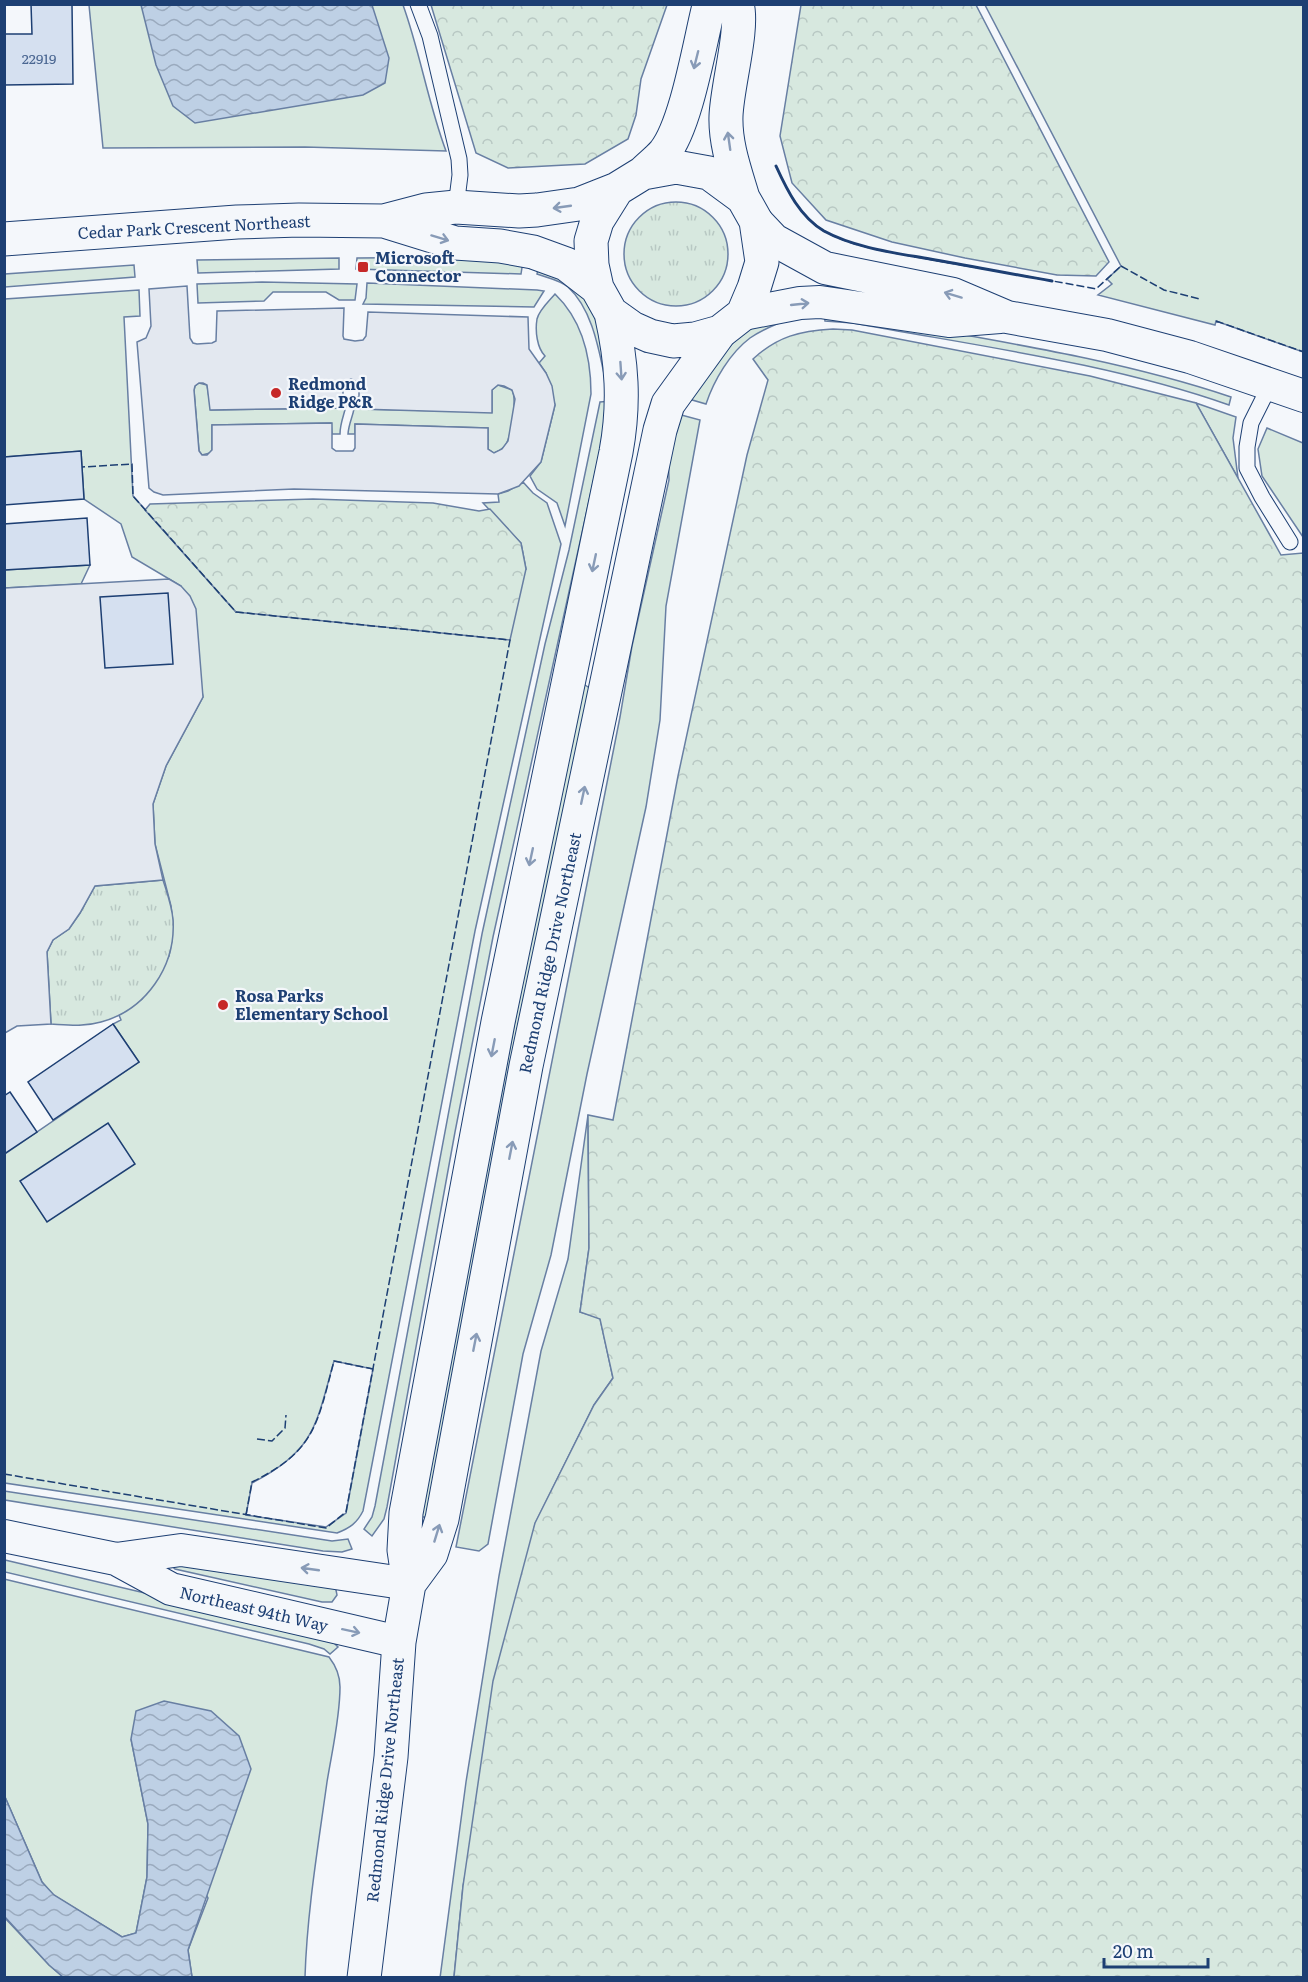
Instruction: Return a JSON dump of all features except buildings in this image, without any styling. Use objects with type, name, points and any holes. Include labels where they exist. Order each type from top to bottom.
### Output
[{"type":"street","name":"Redmond Ridge Drive Northeast","points":[[364,1977],[391,1757],[399,1642],[409,1584],[404,1550],[406,1513],[498,1022],[599,542],[621,426],[621,371],[591,242],[597,221],[630,181],[664,153],[675,133],[684,109],[708,10],[712,4]]},
{"type":"street","name":"Redmond Ridge Drive Northeast","points":[[409,1584],[431,1554],[442,1519],[526,1066],[660,430],[668,404],[731,323],[754,288],[762,262],[728,142],[726,117],[730,75],[740,16],[737,4]]},
{"type":"street","points":[[630,181],[676,167],[709,173],[749,210],[774,240],[803,258],[825,268],[953,294],[1007,317],[1107,335],[1190,357],[1304,396]]},
{"type":"street","name":"Cedar Park Crescent Northeast","points":[[4,239],[237,222],[384,221],[426,210],[456,207],[537,210],[579,204],[630,181]]},
{"type":"street","name":"Cedar Park Crescent Northeast","points":[[384,221],[455,243],[500,246],[533,252],[566,264],[604,301]]},
{"type":"street","points":[[604,301],[632,328],[650,336],[673,340],[695,339],[731,323],[800,303],[820,302],[949,321],[1007,317]]},
{"type":"street","name":"Northeast 94th Way","points":[[4,1536],[116,1559],[171,1589],[399,1642]]},
{"type":"street","name":"Northeast 94th Way","points":[[116,1559],[181,1550],[409,1584]]},
{"type":"lane","points":[[418,4],[430,36],[459,159],[460,175],[456,207]]},
{"type":"lane","points":[[1270,385],[1251,423],[1247,447],[1247,468],[1290,542]]},
{"type":"green space","points":[[89,5],[403,5],[446,151],[305,147],[103,148]]},
{"type":"green space","points":[[431,5],[667,5],[641,79],[636,115],[628,139],[585,164],[508,168],[476,153]]},
{"type":"green space","points":[[801,5],[976,5],[1109,262],[1096,276],[1057,275],[892,242],[826,220],[792,183],[780,136]]},
{"type":"green space","points":[[985,5],[1303,5],[1303,352],[1216,321],[1215,325],[1098,295],[1112,284],[1107,279],[1121,266]]},
{"type":"green space","points":[[676,202],[696,206],[713,217],[724,234],[728,254],[724,274],[713,291],[696,302],[676,306],[656,302],[639,291],[628,274],[624,254],[628,234],[639,217],[656,206]]},
{"type":"green space","points":[[479,257],[523,261],[521,274],[356,269],[357,258]]},
{"type":"green space","points":[[339,258],[339,269],[198,273],[197,260]]},
{"type":"green space","points":[[539,264],[578,290],[591,308],[598,330],[604,374],[592,328],[582,305],[568,287],[537,274]]},
{"type":"green space","points":[[134,265],[135,277],[5,287],[5,274]]},
{"type":"green space","points":[[262,282],[357,284],[355,300],[339,300],[326,292],[273,292],[264,301],[198,303],[197,284]]},
{"type":"green space","points":[[367,283],[544,291],[534,307],[363,304],[366,298]]},
{"type":"green space","name":"Rosa Parks Elementary School","points":[[139,290],[140,316],[124,317],[133,496],[236,612],[526,569],[521,543],[483,503],[499,502],[498,494],[523,482],[547,503],[561,544],[475,931],[363,1511],[353,1525],[337,1533],[5,1483],[5,1154],[139,1062],[113,1024],[121,1020],[119,1015],[142,999],[169,956],[173,922],[155,844],[153,804],[166,766],[203,697],[181,586],[132,557],[121,524],[84,499],[81,451],[5,457],[5,299]],"holes":[[[334,1361],[373,1369],[346,1513],[326,1527],[246,1515],[252,1483],[289,1459],[310,1434],[317,1419]]]},
{"type":"green space","points":[[555,294],[564,304],[578,328],[587,353],[591,380],[591,394],[565,526],[557,503],[537,489],[530,476],[541,462],[555,405],[546,373],[539,363],[545,356],[538,344],[536,329],[540,312]]},
{"type":"green space","points":[[824,313],[854,315],[1091,359],[1231,397],[1229,405],[1184,390],[1043,357],[853,323],[825,321]]},
{"type":"green space","points":[[797,316],[761,331],[743,344],[724,368],[706,404],[682,397],[745,330]]},
{"type":"green space","points":[[833,329],[852,330],[1090,376],[1196,403],[1281,555],[1303,553],[1303,1977],[454,1977],[463,1886],[493,1681],[535,1523],[594,1405],[613,1378],[600,1319],[580,1312],[589,1248],[588,1115],[613,1120],[678,776],[747,455],[768,380],[753,359],[771,345],[790,336]]},
{"type":"green space","points":[[199,383],[207,385],[211,410],[343,408],[343,397],[347,397],[340,434],[332,434],[331,423],[212,425],[212,450],[202,455],[199,451],[194,390]]},
{"type":"green space","points":[[498,385],[512,390],[514,407],[507,442],[503,448],[494,453],[488,449],[488,428],[355,424],[355,434],[348,434],[355,397],[360,397],[360,409],[492,412],[492,390]]},
{"type":"green space","points":[[611,401],[493,937],[387,1507],[384,1519],[372,1536],[364,1529],[372,1517],[375,1506],[482,934],[600,402]]},
{"type":"green space","points":[[1196,403],[1236,417],[1233,438],[1238,478]]},
{"type":"green space","points":[[674,413],[700,420],[666,606],[660,720],[646,807],[587,1074],[551,1255],[523,1354],[488,1544],[479,1551],[456,1547],[620,717],[632,646],[669,480],[668,444]]},
{"type":"green space","points":[[1267,428],[1303,443],[1303,537],[1262,476],[1258,449]]},
{"type":"green space","points":[[313,499],[433,503],[479,511],[490,509],[521,543],[526,569],[510,640],[236,612],[145,510],[150,504]]},
{"type":"green space","points":[[90,565],[81,584],[5,588],[5,570]]},
{"type":"green space","points":[[585,685],[591,689],[426,1517],[420,1517],[579,686]]},
{"type":"green space","points":[[163,880],[173,920],[173,937],[169,954],[155,984],[144,997],[117,1016],[88,1025],[51,1024],[47,952],[53,940],[69,929],[95,886]]},
{"type":"green space","points":[[588,1115],[589,1248],[580,1312],[600,1318],[613,1378],[594,1405],[535,1524],[463,1886],[454,1977],[440,1978],[466,1782],[499,1576],[541,1351],[568,1259]]},
{"type":"green space","points":[[4,1491],[332,1541],[348,1539],[352,1549],[342,1552],[323,1551],[5,1500]]},
{"type":"green space","points":[[5,1560],[306,1631],[332,1641],[338,1647],[330,1654],[324,1649],[309,1644],[5,1572]]},
{"type":"green space","points":[[173,1563],[329,1585],[336,1590],[337,1595],[332,1602],[322,1602],[175,1569],[172,1566]]},
{"type":"green space","points":[[4,1579],[329,1657],[336,1667],[340,1683],[340,1699],[313,1880],[305,1977],[192,1977],[188,1950],[208,1898],[131,1739],[148,1824],[147,1877],[136,1933],[122,1937],[53,1895],[42,1882],[5,1797]]},
{"type":"green space","points":[[4,1917],[49,1965],[63,1977],[5,1977]]},
{"type":"shaded area","name":"Redmond Ridge P&R","points":[[187,286],[190,338],[193,343],[197,344],[216,341],[217,311],[344,308],[344,339],[355,341],[363,340],[366,336],[368,312],[528,317],[529,349],[546,373],[552,386],[555,405],[541,462],[519,486],[498,494],[294,489],[163,495],[154,492],[149,488],[137,342],[146,338],[151,326],[149,289]],"holes":[[[351,379],[359,383],[359,409],[492,413],[492,390],[498,385],[504,386],[512,390],[515,399],[508,441],[502,449],[494,453],[488,449],[488,428],[355,424],[353,451],[336,451],[332,448],[332,423],[212,425],[212,450],[207,455],[202,455],[199,451],[194,390],[199,383],[207,385],[210,410],[343,408],[343,383]]]},
{"type":"shaded area","points":[[169,579],[181,586],[190,596],[196,609],[203,697],[166,766],[153,804],[155,844],[163,880],[95,886],[69,929],[53,940],[47,952],[51,1024],[17,1026],[5,1033],[5,588]]},
{"type":"water","points":[[141,5],[372,5],[389,58],[385,83],[363,95],[195,123],[173,106],[156,65]]},
{"type":"water","points":[[164,1701],[211,1711],[239,1736],[251,1769],[188,1950],[192,1977],[63,1977],[5,1917],[5,1797],[42,1882],[54,1895],[122,1937],[136,1933],[147,1877],[148,1824],[131,1739],[136,1711]]},
{"type":"fence","points":[[776,166],[795,202],[815,225],[836,237],[864,247],[1096,289],[1121,266]]},
{"type":"fence","points":[[1121,266],[1164,290],[1200,299]]},
{"type":"fence","points":[[1216,321],[1304,352]]},
{"type":"fence","points":[[4,1474],[326,1528],[346,1512],[510,640],[236,612],[133,496],[132,464],[82,467]]},
{"type":"fence","points":[[246,1515],[252,1482],[289,1459],[310,1434],[323,1403],[334,1361],[373,1369]]},
{"type":"fence","points":[[257,1439],[272,1441],[285,1428],[286,1415]]},
{"type":"wall","points":[[776,166],[801,211],[815,225],[836,237],[890,252],[1052,281]]},
{"type":"place","name":"Microsoft Connector","points":[[363,267]]},
{"type":"place","name":"Redmond Ridge P&R","points":[[276,393]]},
{"type":"place","name":"Rosa Parks Elementary School","points":[[223,1005]]}]
